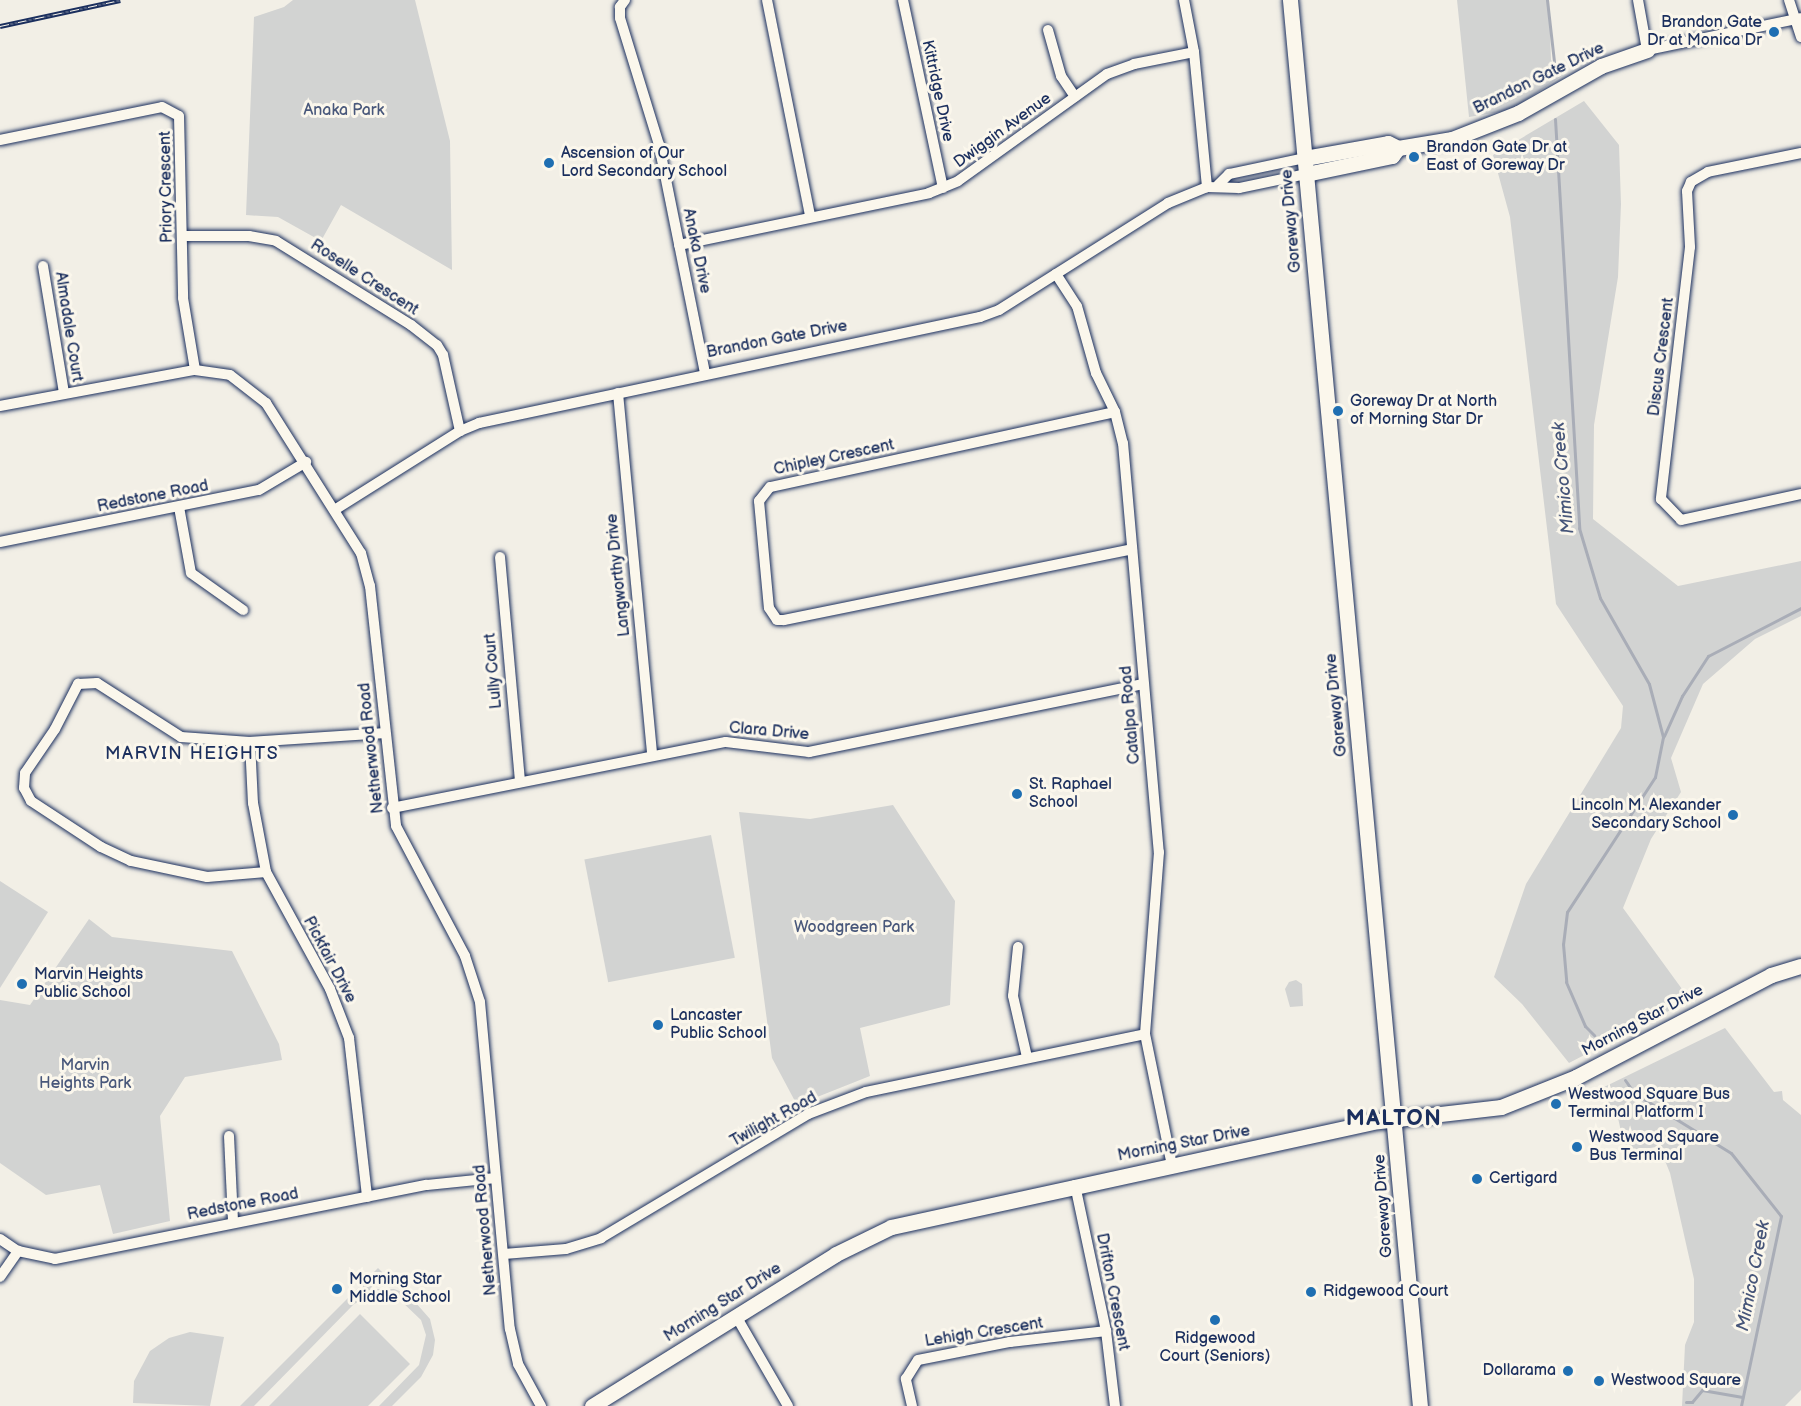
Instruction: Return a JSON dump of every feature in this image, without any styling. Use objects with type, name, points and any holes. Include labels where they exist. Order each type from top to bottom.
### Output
[{"type":"street","name":"Anaka Drive","points":[[626,0],[620,7],[620,18],[659,145],[705,373]]},
{"type":"street","points":[[767,0],[810,215]]},
{"type":"street","name":"Kittridge Drive","points":[[903,0],[943,188]]},
{"type":"street","points":[[1184,0],[1194,52],[1213,186]]},
{"type":"street","name":"Goreway Drive","points":[[1290,0],[1420,1406]]},
{"type":"street","points":[[1638,0],[1647,50]]},
{"type":"street","points":[[1789,0],[1801,37]]},
{"type":"street","name":"Brandon Gate Drive","points":[[336,509],[460,431],[479,423],[705,373],[980,317],[1056,274],[1155,211],[1213,186],[1229,174],[1388,143],[1398,148],[1452,139],[1518,113],[1601,66],[1647,50],[1797,19]]},
{"type":"street","points":[[1048,30],[1061,76],[1075,97]]},
{"type":"street","name":"Dwiggin Avenue","points":[[680,245],[943,188],[958,182],[1075,97],[1123,67],[1194,52]]},
{"type":"street","name":"Priory Crescent","points":[[0,140],[170,108],[179,116],[182,125],[183,298],[195,370]]},
{"type":"street","name":"Brandon Gate Drive","points":[[1213,186],[1239,188],[1392,156],[1398,148]]},
{"type":"street","name":"Discus Crescent","points":[[1801,153],[1708,172],[1691,182],[1687,191],[1690,246],[1660,499],[1681,520],[1801,494]]},
{"type":"street","name":"Roselle Crescent","points":[[184,236],[249,236],[276,241],[411,325],[437,345],[443,355],[460,431]]},
{"type":"street","name":"Almadale Court","points":[[43,266],[63,393]]},
{"type":"street","name":"Catalpa Road","points":[[1056,274],[1077,306],[1096,373],[1115,412],[1123,443],[1159,852],[1145,1034],[1172,1165]]},
{"type":"street","name":"Netherwood Road","points":[[0,406],[195,370],[230,375],[249,387],[266,404],[336,509],[367,566],[392,808],[402,842],[474,978],[483,1019],[513,1346],[518,1364],[541,1406]]},
{"type":"street","name":"Langworthy Drive","points":[[618,393],[652,754]]},
{"type":"street","name":"Chipley Crescent","points":[[1115,412],[770,487],[759,501],[769,608],[777,620],[784,620],[1132,549]]},
{"type":"street","name":"Redstone Road","points":[[0,542],[259,490],[306,462]]},
{"type":"street","points":[[179,507],[192,573],[243,610]]},
{"type":"street","name":"Lully Court","points":[[500,556],[520,782]]},
{"type":"street","points":[[266,872],[207,877],[131,861],[101,847],[31,801],[23,783],[72,692],[88,681],[181,737],[250,742],[385,733]]},
{"type":"street","name":"Clara Drive","points":[[392,808],[652,754],[726,742],[809,752],[1143,684]]},
{"type":"street","name":"Pickfair Drive","points":[[250,742],[253,802],[266,872],[330,989],[349,1038],[367,1197]]},
{"type":"street","points":[[1018,947],[1013,996],[1027,1057]]},
{"type":"street","name":"Morning Star Drive","points":[[592,1406],[836,1254],[891,1227],[1075,1185],[1394,1119],[1489,1110],[1536,1095],[1771,975],[1801,966]]},
{"type":"street","name":"Twilight Road","points":[[504,1254],[566,1249],[601,1238],[808,1114],[866,1092],[1145,1034]]},
{"type":"street","points":[[229,1136],[233,1222]]},
{"type":"street","name":"Redstone Road","points":[[0,1239],[18,1251],[55,1258],[460,1180],[496,1178]]},
{"type":"street","name":"Drifton Crescent","points":[[1075,1185],[1106,1331],[1115,1406]]},
{"type":"street","points":[[0,1277],[18,1251]]},
{"type":"street","points":[[736,1317],[788,1406]]},
{"type":"street","name":"Lehigh Crescent","points":[[912,1406],[906,1379],[918,1360],[1010,1342],[1106,1331]]},
{"type":"green space","name":"Anaka Park","points":[[293,0],[415,0],[450,141],[452,270],[341,205],[321,241],[278,217],[246,215],[254,17],[284,7]]},
{"type":"green space","points":[[1457,0],[1549,0],[1551,60],[1563,75],[1511,110],[1469,117]]},
{"type":"green space","points":[[1584,101],[1619,145],[1621,204],[1618,277],[1594,425],[1593,519],[1678,586],[1801,561],[1801,616],[1755,639],[1703,684],[1671,758],[1681,792],[1651,839],[1623,908],[1690,1000],[1569,1063],[1522,1004],[1494,977],[1526,884],[1621,728],[1623,706],[1556,604],[1510,217],[1493,155]]},
{"type":"green space","name":"Woodgreen Park","points":[[893,805],[955,901],[950,1005],[860,1028],[870,1076],[797,1105],[772,1058],[739,812],[810,819]]},
{"type":"green space","points":[[711,835],[735,958],[608,982],[584,860]]},
{"type":"green space","points":[[0,881],[48,912],[0,988]]},
{"type":"green space","name":"Marvin Heights Park","points":[[89,919],[112,937],[232,951],[279,1044],[282,1060],[185,1077],[160,1116],[170,1221],[113,1234],[100,1185],[46,1195],[0,1163],[0,1000],[30,1005]]},
{"type":"green space","points":[[1296,980],[1302,984],[1303,1006],[1290,1007],[1285,989],[1289,982]]},
{"type":"green space","points":[[1725,1028],[1774,1092],[1782,1091],[1783,1100],[1801,1115],[1801,1390],[1785,1406],[1682,1406],[1685,1345],[1694,1322],[1694,1279],[1670,1173],[1659,1146],[1626,1154],[1618,1118],[1598,1090]]},
{"type":"green space","points":[[378,1268],[384,1274],[370,1289],[394,1289],[408,1294],[430,1319],[435,1340],[433,1355],[421,1377],[392,1406],[379,1406],[419,1365],[426,1335],[421,1320],[399,1299],[369,1297],[354,1304],[254,1406],[240,1406]]},
{"type":"green space","points":[[360,1314],[410,1364],[368,1406],[269,1406]]},
{"type":"green space","points":[[190,1332],[224,1337],[210,1406],[133,1403],[134,1381],[150,1351],[169,1338]]},
{"type":"waterway","name":"Mimico Creek","points":[[1547,0],[1555,70]]},
{"type":"waterway","name":"Mimico Creek","points":[[1555,119],[1579,528],[1600,598],[1649,684],[1663,737],[1655,777],[1567,912],[1563,944],[1566,982],[1585,1026],[1594,1035]]},
{"type":"waterway","points":[[1664,736],[1682,696],[1708,656],[1801,608]]},
{"type":"waterway","name":"Mimico Creek","points":[[1625,1080],[1634,1093],[1731,1153],[1781,1216],[1741,1406]]},
{"type":"waterway","points":[[1686,1402],[1692,1402],[1702,1390],[1742,1397]]},
{"type":"railway","points":[[0,26],[120,0]]},
{"type":"place","name":"Brandon Gate Dr at Monica Dr","points":[[1774,32]]},
{"type":"place","name":"Brandon Gate Dr at East of Goreway Dr","points":[[1414,157]]},
{"type":"place","name":"Ascension of Our Lord Secondary School","points":[[549,163]]},
{"type":"place","name":"Goreway Dr at North of Morning Star Dr","points":[[1338,411]]},
{"type":"place","name":"St. Raphael School","points":[[1017,794]]},
{"type":"place","name":"Lincoln M. Alexander Secondary School","points":[[1733,815]]},
{"type":"place","name":"Marvin Heights Public School","points":[[22,984]]},
{"type":"place","name":"Lancaster Public School","points":[[658,1025]]},
{"type":"place","name":"Westwood Square Bus Terminal Platform I","points":[[1556,1104]]},
{"type":"place","name":"Westwood Square Bus Terminal","points":[[1577,1147]]},
{"type":"place","name":"Certigard","points":[[1477,1179]]},
{"type":"place","name":"Morning Star Middle School","points":[[337,1289]]},
{"type":"place","name":"Ridgewood Court","points":[[1311,1292]]},
{"type":"place","name":"Ridgewood Court (Seniors)","points":[[1215,1320]]},
{"type":"place","name":"Dollarama","points":[[1568,1371]]},
{"type":"place","name":"Westwood Square","points":[[1599,1381]]},
{"type":"district","name":"MARVIN HEIGHTS","points":[[192,754]]},
{"type":"district","name":"MALTON","points":[[1394,1119]]}]
